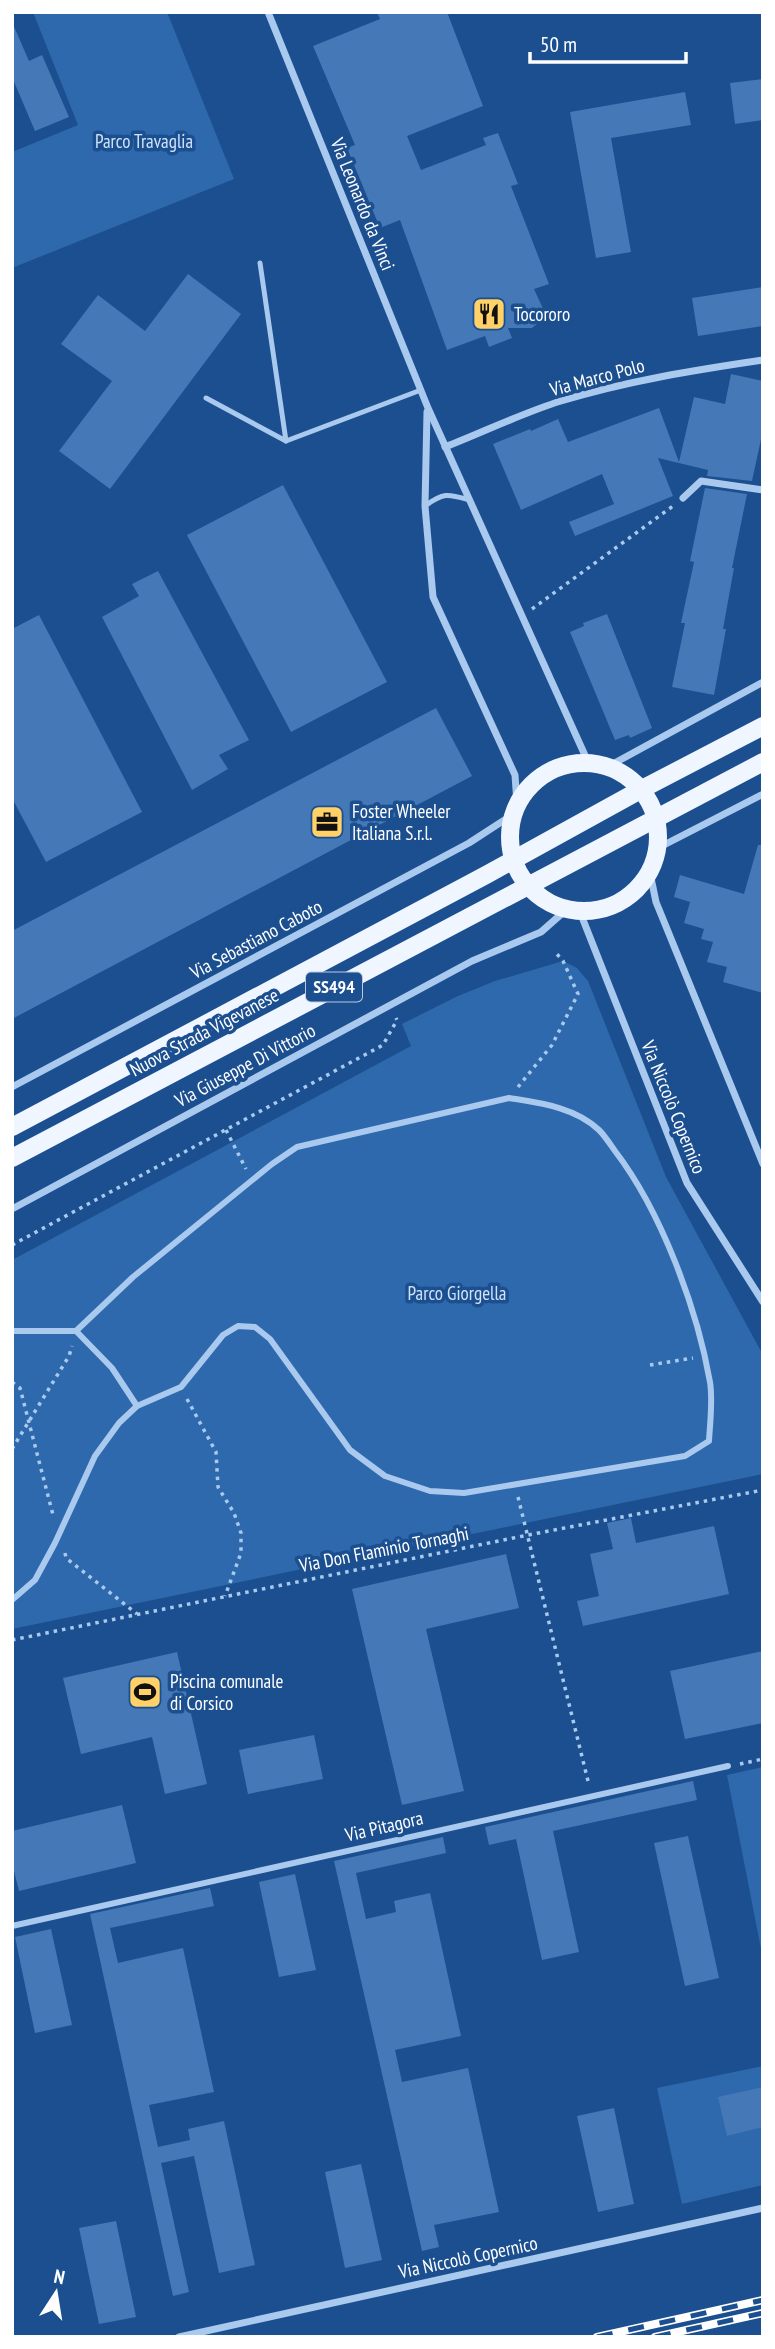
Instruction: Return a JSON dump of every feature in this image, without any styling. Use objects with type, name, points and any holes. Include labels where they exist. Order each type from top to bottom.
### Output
[{"type":"main road","name":"Nuova Strada Vigevanese","points":[[12,1127],[763,726]]},
{"type":"main road","points":[[588,762],[622,772],[642,789],[656,817],[659,848],[650,873],[639,889],[618,904],[592,912],[573,911],[542,899],[527,885],[513,860],[509,831],[515,809],[526,789],[546,772],[565,765],[588,762]]},
{"type":"main road","name":"Nuova Strada Vigevanese","points":[[12,1158],[763,762]]},
{"type":"street","name":"Via Leonardo da Vinci","points":[[268,12],[428,408],[588,762]]},
{"type":"street","name":"Via Marco Polo","points":[[445,447],[559,401],[658,378],[763,360]]},
{"type":"street","name":"Via Leonardo da Vinci","points":[[428,408],[425,506],[433,597],[515,775],[515,809]]},
{"type":"street","points":[[683,498],[701,481],[763,490]]},
{"type":"street","points":[[609,766],[763,682]]},
{"type":"street","points":[[659,848],[763,794]]},
{"type":"street","name":"Via Sebastiano Caboto","points":[[12,1087],[469,843],[515,809]]},
{"type":"street","points":[[650,873],[656,902],[763,1164]]},
{"type":"street","name":"Via Giuseppe Di Vittorio","points":[[12,1209],[472,961],[541,932],[573,911]]},
{"type":"street","name":"Via Niccolò Copernico","points":[[573,911],[687,1183],[763,1302]]},
{"type":"street","points":[[12,1331],[76,1331],[133,1277],[297,1147],[509,1097],[571,1111],[598,1129],[628,1167],[652,1207],[693,1310],[710,1384],[709,1441],[685,1456],[464,1493],[430,1491],[385,1476],[350,1450],[270,1339],[256,1327],[238,1326],[223,1335],[181,1387],[137,1406],[119,1423],[95,1455],[36,1580],[12,1600]]},
{"type":"street","points":[[76,1331],[112,1368],[137,1406]]},
{"type":"street","name":"Via Pitagora","points":[[12,1926],[728,1766]]},
{"type":"street","name":"Via Niccolò Copernico","points":[[179,2337],[763,2208]]},
{"type":"lane","points":[[260,263],[286,441]]},
{"type":"lane","points":[[206,398],[286,441],[421,390]]},
{"type":"lane","points":[[425,506],[438,496],[448,494],[470,500]]},
{"type":"path","points":[[522,616],[683,498]]},
{"type":"path","points":[[509,1097],[552,1045],[578,995],[563,961],[555,953]]},
{"type":"path","points":[[12,1245],[383,1045],[397,1020],[389,1005]]},
{"type":"path","points":[[226,1130],[252,1181]]},
{"type":"path","points":[[12,1449],[69,1356],[76,1331]]},
{"type":"path","points":[[650,1365],[704,1356]]},
{"type":"path","points":[[181,1387],[216,1452],[218,1487],[234,1513],[241,1533],[241,1553],[225,1596]]},
{"type":"path","points":[[515,1485],[592,1796]]},
{"type":"path","name":"Via Don Flaminio Tornaghi","points":[[12,1640],[763,1490]]},
{"type":"path","points":[[728,1766],[763,1759]]},
{"type":"green space","name":"Parco Travaglia","points":[[33,12],[167,12],[234,179],[12,268],[12,152],[78,125]]},
{"type":"green space","name":"Parco Giorgella","points":[[563,961],[577,968],[588,981],[666,1177],[763,1355],[763,1474],[12,1629],[12,1260],[411,1046],[402,1024],[495,981]]},
{"type":"green space","points":[[763,1767],[763,1959],[727,1775]]},
{"type":"green space","points":[[763,2066],[763,2185],[682,2204],[657,2088]]},
{"type":"building","points":[[377,12],[447,12],[483,106],[407,136],[421,170],[486,145],[483,138],[498,133],[518,184],[511,186],[549,284],[534,289],[545,313],[539,316],[537,324],[532,328],[508,328],[512,338],[489,347],[485,336],[447,350],[400,220],[380,228],[347,148],[355,145],[313,46],[380,19]]},
{"type":"building","points":[[12,22],[29,61],[42,55],[69,117],[35,131],[12,77]]},
{"type":"building","points":[[763,79],[763,120],[735,124],[730,83]]},
{"type":"building","points":[[685,92],[691,125],[611,138],[631,252],[596,258],[570,112]]},
{"type":"building","points":[[188,274],[241,314],[110,489],[59,451],[112,381],[61,344],[98,295],[145,331]]},
{"type":"building","points":[[763,287],[763,326],[698,336],[692,298]]},
{"type":"building","points":[[731,374],[763,381],[763,430],[752,481],[707,476],[708,470],[658,458],[673,496],[575,536],[569,522],[614,504],[602,474],[521,510],[493,444],[558,419],[568,442],[659,408],[679,462],[694,397],[725,404]]},
{"type":"building","points":[[283,485],[387,682],[291,732],[187,535]]},
{"type":"building","points":[[705,488],[747,494],[732,568],[723,629],[726,629],[714,695],[672,687],[685,623],[681,623],[694,562],[690,561]]},
{"type":"building","points":[[158,571],[249,740],[219,755],[228,769],[192,790],[102,617],[139,596],[132,584]]},
{"type":"building","points":[[607,614],[652,728],[630,738],[629,735],[615,740],[570,632],[584,626],[583,623]]},
{"type":"building","points":[[39,615],[142,812],[46,862],[12,798],[12,629]]},
{"type":"building","points":[[436,708],[472,776],[12,1019],[12,931]]},
{"type":"building","points":[[758,845],[763,845],[763,993],[723,982],[727,967],[707,962],[713,942],[701,939],[704,929],[684,923],[690,902],[674,897],[680,875],[744,894]]},
{"type":"building","points":[[631,1518],[636,1543],[714,1526],[729,1594],[583,1626],[577,1601],[599,1596],[590,1554],[613,1549],[607,1523]]},
{"type":"building","points":[[506,1554],[519,1608],[426,1629],[464,1791],[402,1805],[352,1589]]},
{"type":"building","points":[[763,1651],[763,1723],[685,1739],[670,1671]]},
{"type":"building","points":[[177,1652],[207,1784],[165,1794],[152,1737],[81,1754],[63,1678]]},
{"type":"building","points":[[314,1735],[323,1779],[248,1794],[239,1750]]},
{"type":"building","points":[[693,1781],[697,1800],[553,1831],[579,1952],[542,1960],[516,1839],[489,1845],[485,1827]]},
{"type":"building","points":[[122,1805],[136,1863],[19,1891],[12,1863],[12,1831]]},
{"type":"building","points":[[688,1836],[719,1978],[685,1986],[654,1843]]},
{"type":"building","points":[[443,1837],[446,1853],[356,1873],[366,1919],[396,1912],[394,1901],[430,1893],[461,2036],[395,2050],[402,2082],[468,2068],[499,2212],[434,2225],[439,2247],[422,2251],[334,1861]]},
{"type":"building","points":[[295,1874],[316,1970],[279,1977],[259,1882]]},
{"type":"building","points":[[210,1888],[214,1906],[110,1928],[118,1963],[183,1948],[214,2092],[149,2105],[158,2147],[190,2140],[188,2129],[224,2121],[255,2265],[219,2273],[194,2156],[161,2163],[189,2292],[173,2296],[90,1914]]},
{"type":"building","points":[[51,1929],[72,2025],[35,2033],[15,1937]]},
{"type":"building","points":[[763,2087],[763,2127],[727,2136],[718,2097]]},
{"type":"building","points":[[614,2108],[634,2204],[598,2212],[577,2116]]},
{"type":"building","points":[[361,2164],[382,2260],[345,2268],[325,2172]]},
{"type":"building","points":[[116,2221],[136,2317],[99,2324],[79,2228]]},
{"type":"railway","points":[[597,2337],[763,2300]]},
{"type":"railway","points":[[655,2337],[763,2313]]},
{"type":"place","name":"Tocororo","points":[[489,314]]},
{"type":"place","name":"Foster Wheeler Italiana S.r.l.","points":[[327,822]]},
{"type":"place","name":"Piscina comunale di Corsico","points":[[145,1692]]}]
